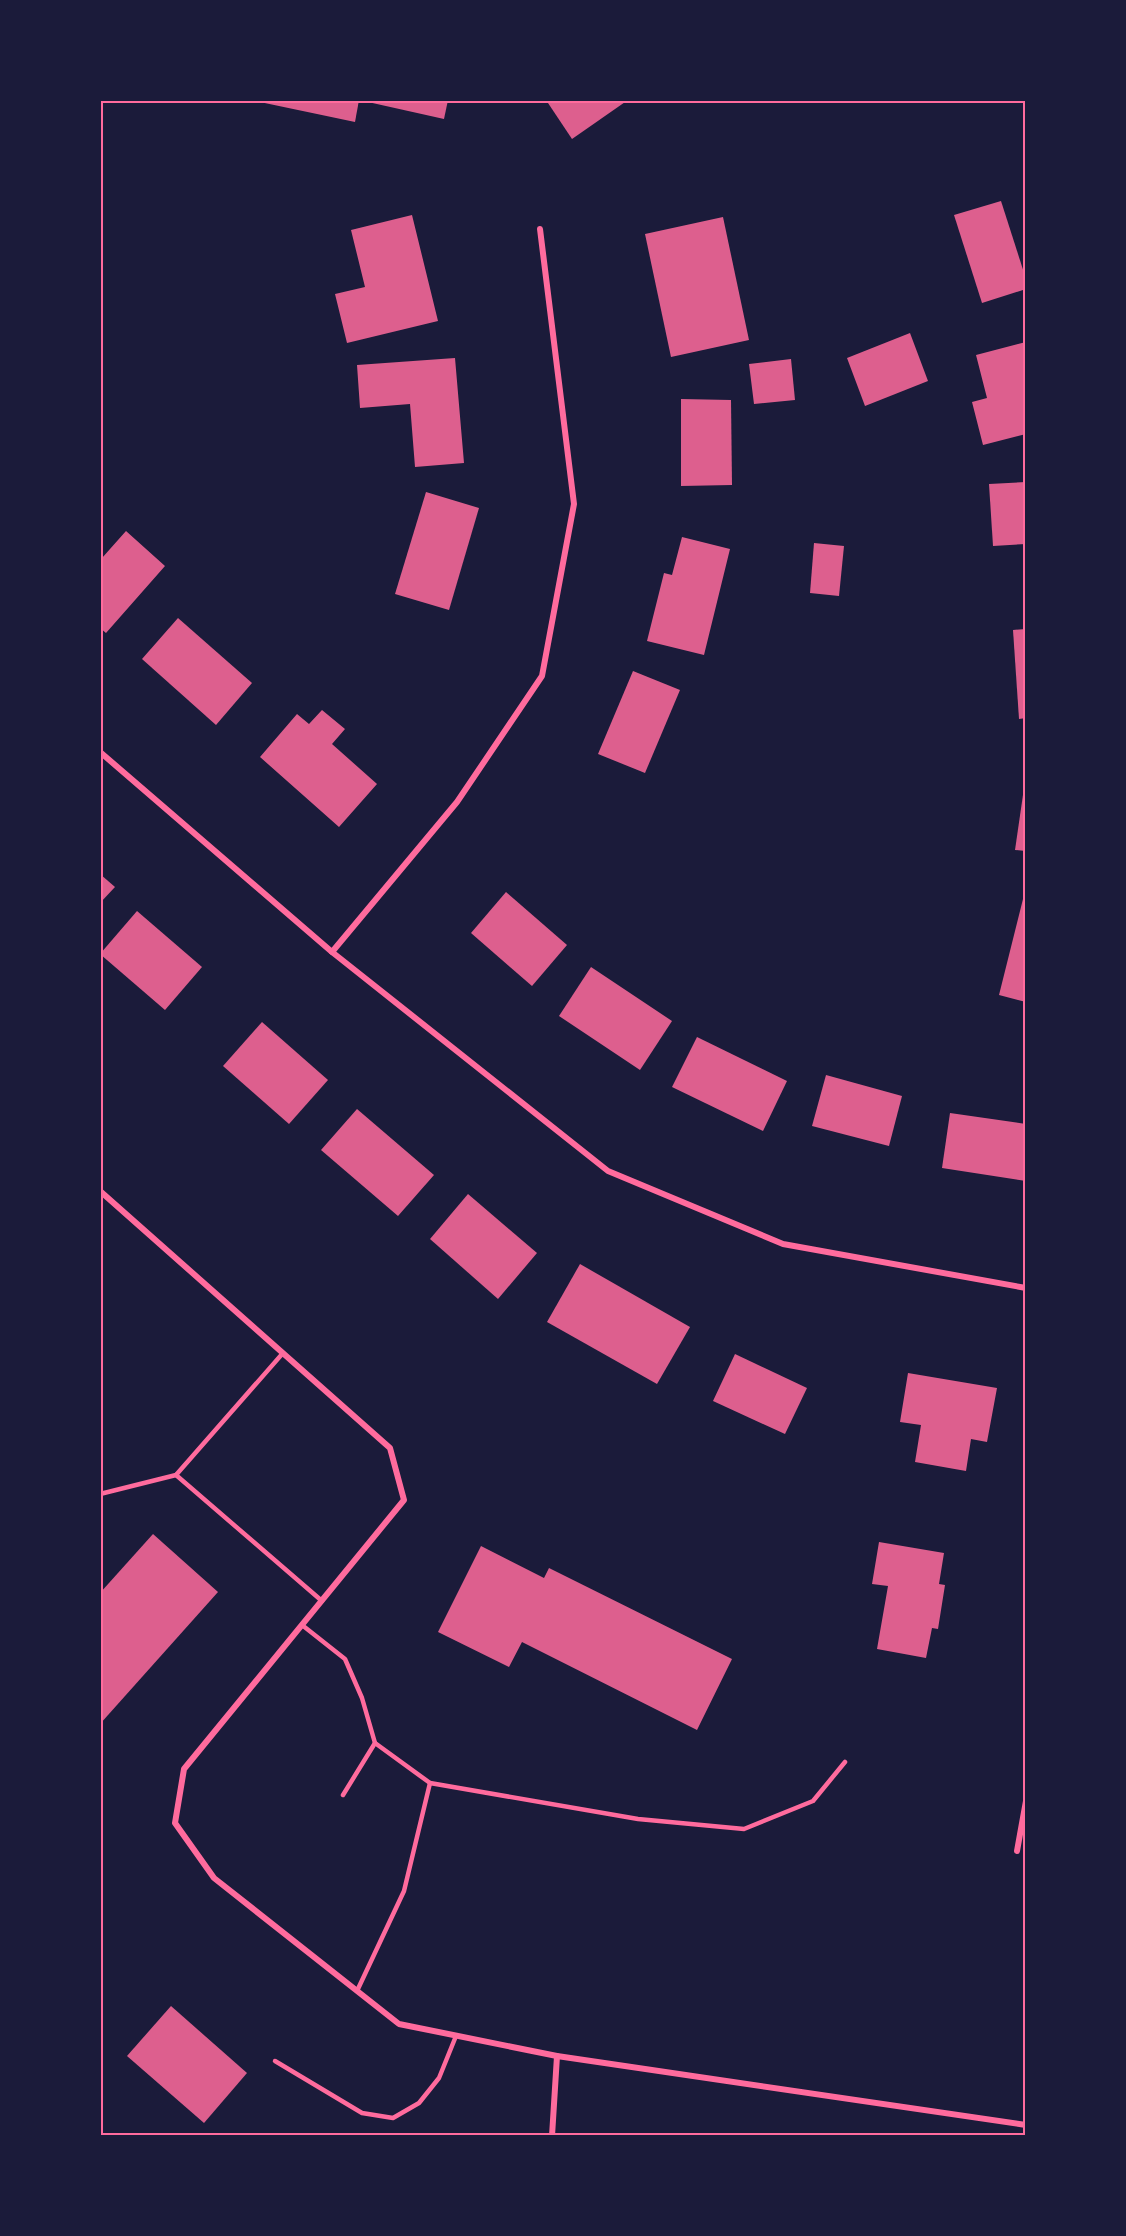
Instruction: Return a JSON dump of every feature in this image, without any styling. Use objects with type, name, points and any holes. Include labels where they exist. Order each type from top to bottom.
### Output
[{"type":"street","points":[[332,952],[457,802],[542,676],[574,504],[540,229]]},
{"type":"street","points":[[100,752],[332,952],[608,1171],[783,1244],[1026,1288]]},
{"type":"street","points":[[100,1191],[390,1448],[404,1500],[184,1769],[175,1823],[214,1878],[399,2024],[557,2056],[1026,2125]]},
{"type":"street","points":[[1017,1851],[1026,1801]]},
{"type":"street","points":[[552,2136],[557,2056]]},
{"type":"lane","points":[[100,1494],[176,1475],[283,1353]]},
{"type":"lane","points":[[176,1475],[322,1601]]},
{"type":"lane","points":[[302,1625],[345,1659],[362,1698],[375,1743],[430,1783],[638,1819],[744,1829],[813,1801],[845,1762]]},
{"type":"lane","points":[[343,1795],[375,1743]]},
{"type":"lane","points":[[357,1991],[404,1891],[430,1783]]},
{"type":"lane","points":[[275,2061],[362,2113],[393,2118],[419,2103],[439,2078],[456,2036]]},
{"type":"building","points":[[251,100],[359,100],[355,122]]},
{"type":"building","points":[[359,100],[448,100],[444,119]]},
{"type":"building","points":[[546,100],[628,100],[572,139]]},
{"type":"building","points":[[1001,201],[1026,279],[1026,289],[982,303],[954,215]]},
{"type":"building","points":[[412,215],[438,321],[347,343],[335,294],[365,287],[351,230]]},
{"type":"building","points":[[723,217],[749,340],[671,357],[645,234]]},
{"type":"building","points":[[910,333],[928,381],[865,406],[847,358]]},
{"type":"building","points":[[1026,342],[1026,434],[983,445],[972,402],[987,398],[976,355]]},
{"type":"building","points":[[455,358],[464,463],[415,467],[410,404],[360,408],[357,365]]},
{"type":"building","points":[[791,359],[795,400],[754,404],[749,364]]},
{"type":"building","points":[[681,399],[731,400],[732,485],[681,486]]},
{"type":"building","points":[[1026,482],[1026,544],[993,546],[989,484]]},
{"type":"building","points":[[426,492],[479,508],[449,610],[395,594]]},
{"type":"building","points":[[126,531],[165,566],[106,633],[100,628],[100,557],[102,558]]},
{"type":"building","points":[[682,537],[730,549],[704,655],[647,641],[664,573],[672,575]]},
{"type":"building","points":[[814,543],[844,546],[839,596],[810,593]]},
{"type":"building","points":[[178,618],[252,683],[216,725],[142,659]]},
{"type":"building","points":[[1026,629],[1026,718],[1019,719],[1013,630]]},
{"type":"building","points":[[633,671],[680,690],[645,773],[598,754]]},
{"type":"building","points":[[322,710],[345,729],[332,744],[377,784],[339,827],[260,757],[297,714],[309,724]]},
{"type":"building","points":[[1024,788],[1026,788],[1026,851],[1015,850]]},
{"type":"building","points":[[100,874],[115,887],[100,903]]},
{"type":"building","points":[[506,892],[567,945],[532,986],[471,933]]},
{"type":"building","points":[[1026,892],[1026,1002],[999,995]]},
{"type":"building","points":[[137,911],[202,967],[165,1010],[100,954]]},
{"type":"building","points":[[591,967],[672,1021],[640,1070],[559,1016]]},
{"type":"building","points":[[262,1022],[328,1080],[289,1124],[223,1066]]},
{"type":"building","points":[[697,1037],[787,1081],[763,1131],[672,1087]]},
{"type":"building","points":[[826,1075],[902,1096],[889,1146],[812,1126]]},
{"type":"building","points":[[357,1109],[434,1175],[398,1216],[321,1150]]},
{"type":"building","points":[[950,1113],[1026,1124],[1026,1181],[942,1168]]},
{"type":"building","points":[[468,1194],[537,1253],[498,1299],[430,1239]]},
{"type":"building","points":[[580,1264],[690,1327],[657,1384],[547,1322]]},
{"type":"building","points":[[735,1354],[807,1388],[785,1434],[713,1401]]},
{"type":"building","points":[[908,1373],[997,1388],[987,1442],[971,1439],[966,1471],[915,1462],[921,1425],[900,1422]]},
{"type":"building","points":[[153,1534],[218,1592],[100,1724],[100,1593]]},
{"type":"building","points":[[879,1542],[944,1553],[939,1584],[945,1585],[938,1629],[932,1628],[926,1658],[877,1649],[888,1586],[872,1584]]},
{"type":"building","points":[[481,1546],[544,1578],[549,1568],[732,1659],[697,1730],[522,1642],[509,1667],[438,1632]]},
{"type":"building","points":[[171,2006],[247,2073],[204,2123],[127,2056]]}]
